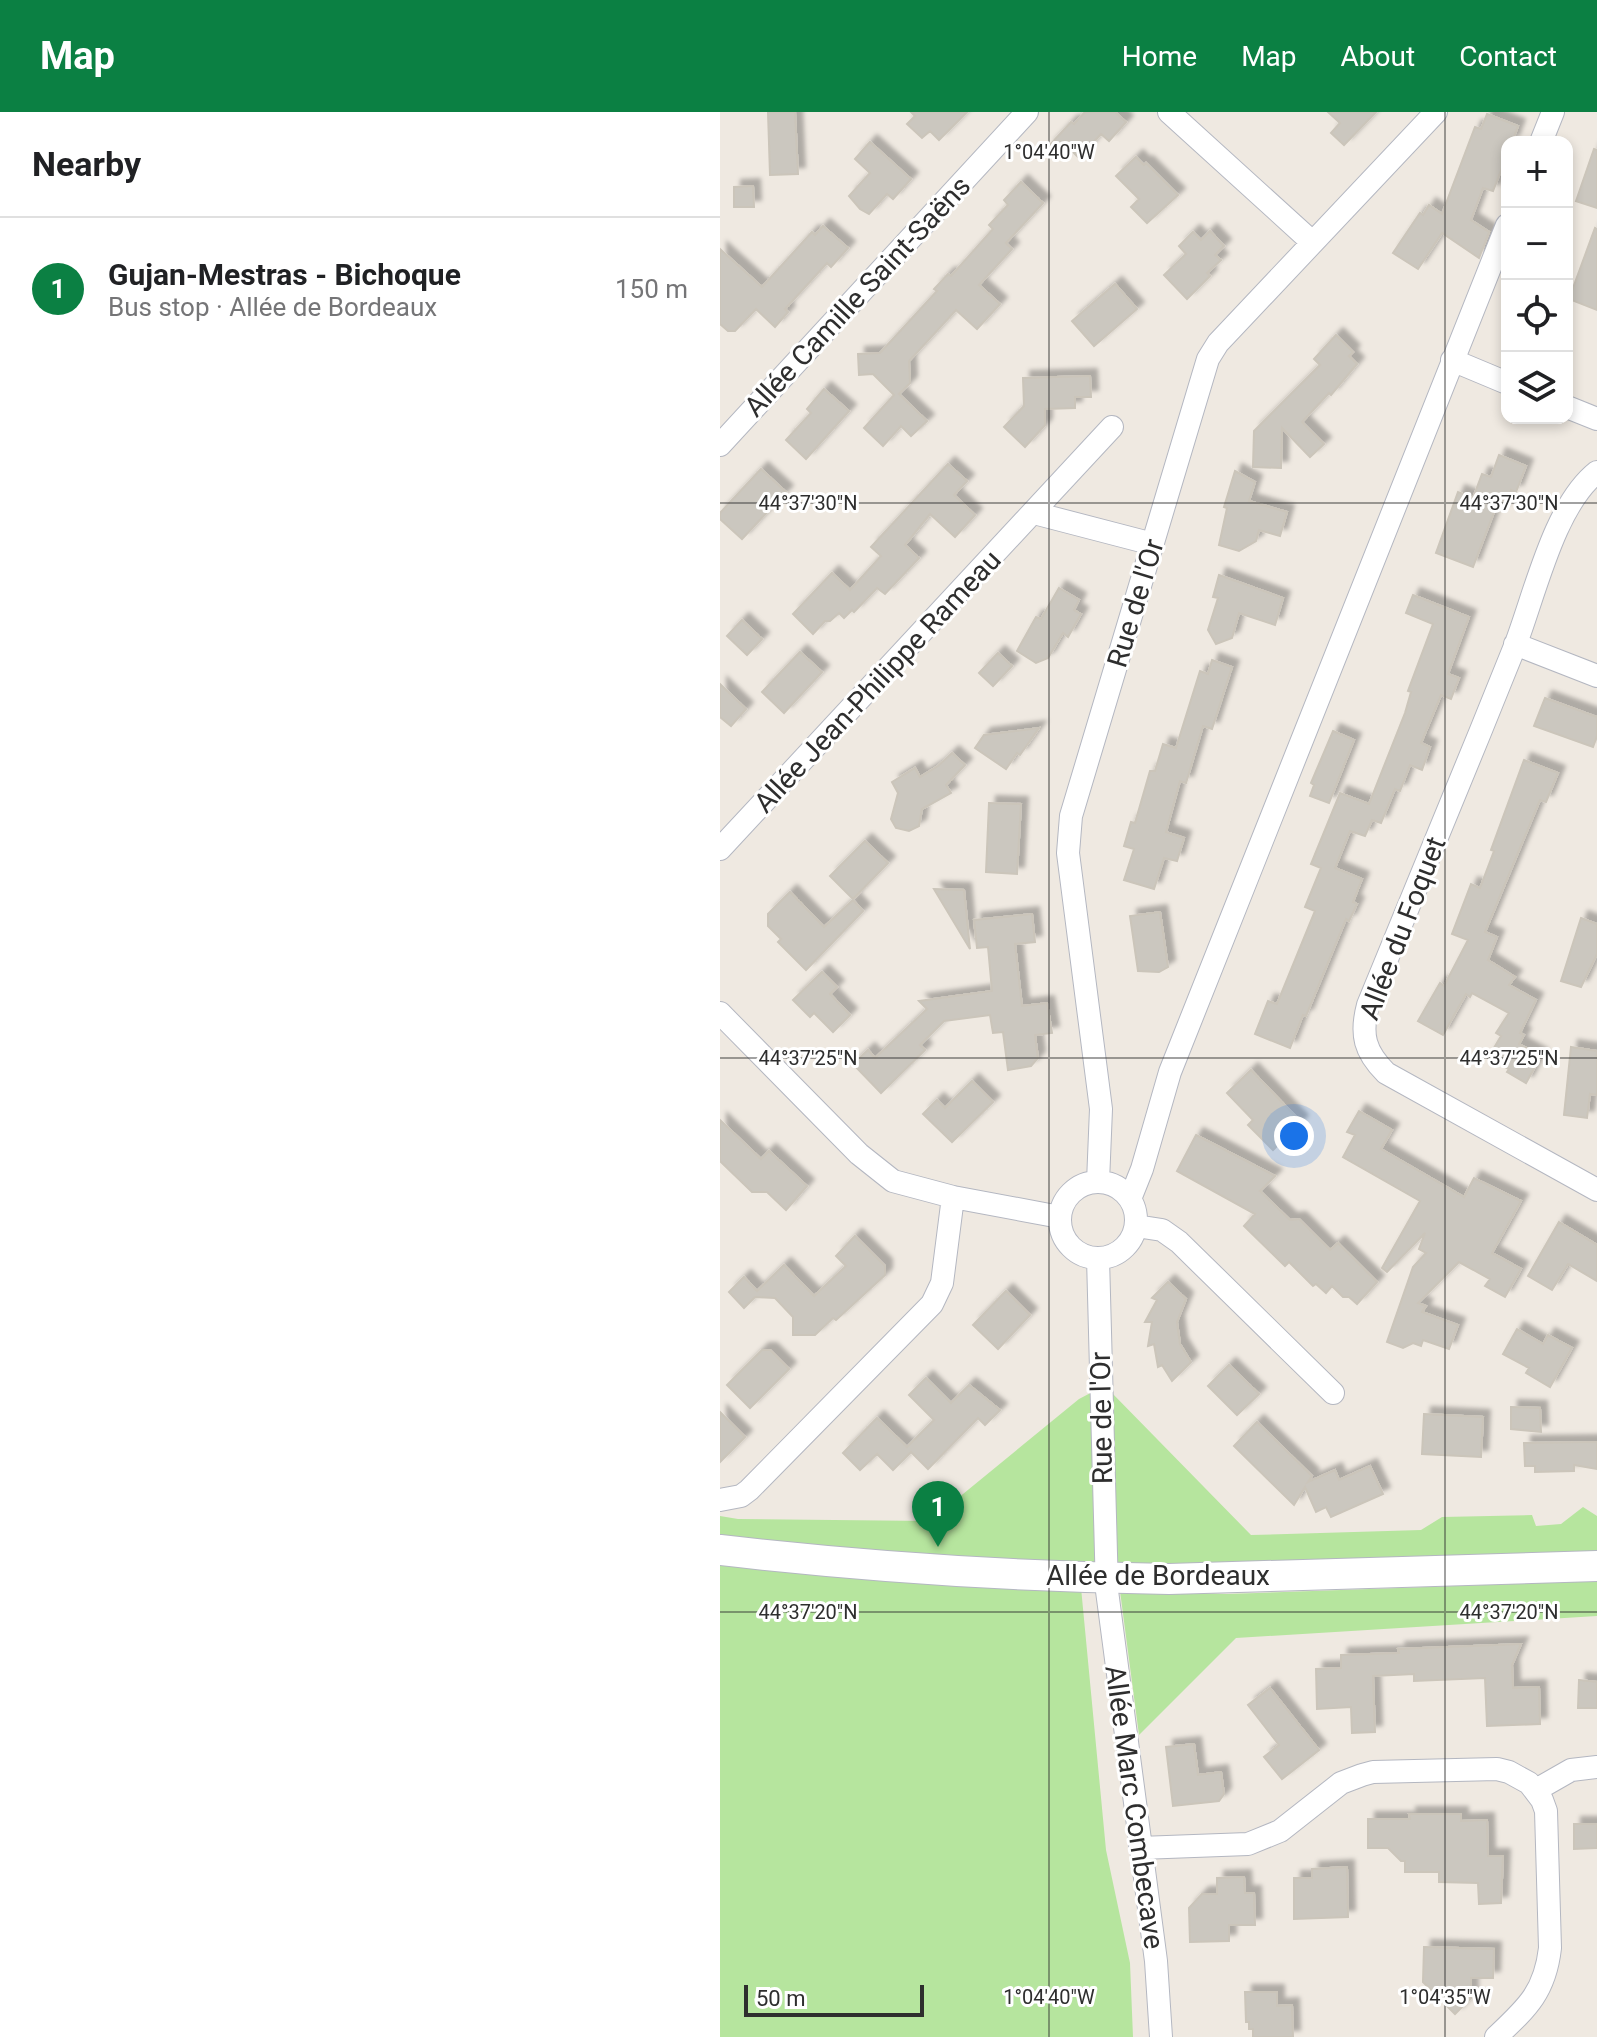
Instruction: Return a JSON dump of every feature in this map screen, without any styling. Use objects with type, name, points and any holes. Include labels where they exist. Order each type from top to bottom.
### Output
[{"type":"main road","name":"Allée de Bordeaux","points":[[720,1550],[952,1572],[1106,1578],[1169,1579],[1597,1566]]},
{"type":"street","name":"Allée Camille Saint-Saëns","points":[[720,445],[1027,112]]},
{"type":"street","points":[[1169,112],[1312,242]]},
{"type":"street","name":"Rue de l'Or","points":[[1098,1182],[1102,1131],[1100,1097],[1068,842],[1071,816],[1211,352],[1436,112]]},
{"type":"street","points":[[1543,136],[1553,112]]},
{"type":"street","points":[[1130,1199],[1142,1169],[1170,1072],[1501,240]]},
{"type":"street","points":[[1452,360],[1501,380]]},
{"type":"street","points":[[1573,409],[1597,419]]},
{"type":"street","name":"Allée Jean-Philippe Rameau","points":[[720,849],[1112,427]]},
{"type":"street","name":"Allée du Foquet","points":[[1597,472],[1580,488],[1559,524],[1515,644],[1368,1005],[1363,1036],[1373,1060],[1386,1073],[1597,1190]]},
{"type":"street","points":[[1034,513],[1153,544]]},
{"type":"street","points":[[1515,644],[1597,676]]},
{"type":"street","points":[[720,1013],[881,1174],[905,1186],[1060,1217]]},
{"type":"street","points":[[1098,1182],[1115,1186],[1130,1199],[1136,1214],[1136,1226],[1130,1242],[1122,1250],[1113,1256],[1082,1256],[1067,1243],[1062,1234],[1060,1217],[1068,1195],[1086,1184],[1098,1182]]},
{"type":"street","points":[[720,1500],[741,1496],[749,1490],[932,1304],[942,1283],[953,1197]]},
{"type":"street","points":[[1136,1226],[1162,1230],[1179,1242],[1333,1393]]},
{"type":"street","name":"Rue de l'Or","points":[[1098,1258],[1106,1578]]},
{"type":"street","name":"Allée Marc Combecave","points":[[1106,1578],[1156,1961],[1161,2037]]},
{"type":"street","points":[[1536,1790],[1571,1770],[1597,1767]]},
{"type":"street","points":[[1140,1848],[1248,1844],[1264,1839],[1280,1831],[1341,1783],[1373,1772],[1497,1769],[1518,1775],[1536,1790],[1542,1800],[1547,1823],[1550,1948],[1548,1967],[1534,1999],[1496,2037]]},
{"type":"green space","points":[[1100,1388],[1110,1391],[1251,1535],[1421,1530],[1442,1517],[1532,1515],[1536,1526],[1561,1524],[1583,1507],[1597,1516],[1597,1566],[1080,1577],[1106,1850],[1130,1963],[1133,2037],[720,2037],[720,1516],[738,1519],[930,1521],[1079,1399]]},
{"type":"green space","points":[[1597,1581],[1597,1616],[1236,1638],[1139,1735],[1120,1591],[1227,1594]]},
{"type":"building","points":[[768,112],[795,112],[798,174],[770,175]]},
{"type":"building","points":[[911,112],[967,112],[939,140],[930,131],[922,138],[907,124],[915,116]]},
{"type":"building","points":[[1085,112],[1115,112],[1126,122],[1109,141],[1101,134],[1079,158],[1071,150],[1062,160],[1048,147]]},
{"type":"building","points":[[1328,112],[1376,112],[1344,145],[1331,133],[1340,123]]},
{"type":"building","points":[[1487,114],[1518,126],[1514,136],[1501,136],[1501,170],[1493,191],[1483,188],[1471,220],[1489,232],[1479,258],[1442,233],[1418,269],[1393,253],[1429,205],[1442,214],[1475,127],[1481,129]]},
{"type":"building","points":[[870,142],[911,179],[893,199],[887,194],[869,214],[849,196],[870,173],[855,159]]},
{"type":"building","points":[[1594,149],[1597,150],[1597,208],[1576,201]]},
{"type":"building","points":[[1136,157],[1178,195],[1147,223],[1131,207],[1139,199],[1116,176]]},
{"type":"building","points":[[1021,182],[1043,203],[1006,243],[1012,249],[979,285],[1000,304],[977,329],[956,310],[909,361],[910,383],[899,394],[927,421],[911,436],[901,426],[883,446],[864,428],[894,395],[873,374],[859,375],[858,354],[880,353],[937,291],[934,289],[948,274],[951,276],[993,229],[989,225],[1008,205],[1004,200]]},
{"type":"building","points":[[753,186],[754,207],[734,207],[734,187]]},
{"type":"building","points":[[823,226],[848,248],[831,267],[827,263],[785,309],[788,312],[775,327],[756,309],[735,331],[728,331],[720,324],[720,249],[762,287],[812,232],[815,235]]},
{"type":"building","points":[[1595,228],[1597,310],[1573,301],[1573,288]]},
{"type":"building","points":[[1210,231],[1224,246],[1215,255],[1221,260],[1187,299],[1164,275],[1186,254],[1179,246],[1193,232],[1201,240]]},
{"type":"building","points":[[1115,284],[1137,309],[1094,346],[1072,321]]},
{"type":"building","points":[[1336,335],[1353,352],[1349,356],[1357,364],[1331,395],[1329,393],[1302,422],[1324,444],[1310,457],[1282,428],[1281,468],[1253,467],[1254,431],[1320,365],[1314,359]]},
{"type":"building","points":[[1090,376],[1091,397],[1075,397],[1075,408],[1045,409],[1045,425],[1025,447],[1004,427],[1024,406],[1023,378]]},
{"type":"building","points":[[824,389],[849,411],[806,459],[786,440],[811,413],[807,409]]},
{"type":"building","points":[[1499,455],[1526,466],[1516,492],[1511,490],[1503,510],[1496,507],[1473,567],[1436,553],[1458,492],[1473,498],[1482,474],[1491,477]]},
{"type":"building","points":[[948,464],[967,481],[954,495],[975,515],[955,537],[930,514],[905,545],[919,558],[885,594],[877,588],[854,612],[852,610],[844,618],[839,613],[830,621],[825,621],[813,634],[793,614],[832,573],[850,590],[881,556],[871,547]]},
{"type":"building","points":[[761,469],[786,492],[742,539],[720,519],[720,513]]},
{"type":"building","points":[[1235,471],[1255,482],[1249,501],[1287,512],[1280,536],[1259,530],[1256,541],[1239,551],[1219,545],[1227,508],[1224,507]]},
{"type":"building","points":[[1219,575],[1283,598],[1275,625],[1239,613],[1232,638],[1216,644],[1208,630],[1218,598],[1213,597]]},
{"type":"building","points":[[1059,588],[1079,600],[1074,610],[1081,614],[1068,637],[1063,633],[1048,658],[1036,663],[1017,651],[1036,617],[1041,619]]},
{"type":"building","points":[[1413,595],[1469,617],[1448,674],[1459,678],[1451,699],[1441,695],[1421,743],[1430,747],[1422,770],[1410,765],[1400,791],[1395,789],[1381,823],[1372,820],[1365,836],[1350,831],[1335,868],[1362,879],[1353,902],[1357,904],[1349,921],[1346,919],[1290,1048],[1255,1034],[1268,1001],[1277,1004],[1315,911],[1305,907],[1321,868],[1311,864],[1340,793],[1369,804],[1405,713],[1411,692],[1408,691],[1433,624],[1406,613]]},
{"type":"building","points":[[742,620],[762,639],[747,655],[727,636]]},
{"type":"building","points":[[800,652],[822,672],[784,713],[762,692]]},
{"type":"building","points":[[998,653],[1012,666],[993,686],[979,673]]},
{"type":"building","points":[[1212,660],[1232,667],[1212,729],[1203,726],[1186,783],[1180,781],[1166,832],[1184,838],[1177,861],[1164,858],[1154,889],[1124,880],[1134,849],[1124,846],[1131,822],[1135,823],[1150,771],[1155,771],[1163,744],[1176,748],[1200,671],[1208,674]]},
{"type":"building","points":[[720,684],[746,709],[731,726],[720,717]]},
{"type":"building","points":[[1545,698],[1597,717],[1597,736],[1593,747],[1534,726]]},
{"type":"building","points":[[1039,728],[1006,769],[975,748],[984,735]]},
{"type":"building","points":[[1333,731],[1354,740],[1329,803],[1310,796],[1314,785],[1311,783]]},
{"type":"building","points":[[952,753],[965,765],[946,785],[951,793],[922,809],[919,826],[909,831],[896,828],[891,819],[898,793],[892,782],[915,768],[920,777]]},
{"type":"building","points":[[1524,760],[1558,773],[1546,802],[1540,800],[1485,932],[1497,937],[1488,960],[1515,977],[1509,985],[1536,1000],[1520,1033],[1524,1035],[1519,1044],[1541,1056],[1526,1083],[1488,1058],[1501,1036],[1496,1033],[1509,1013],[1472,993],[1470,997],[1466,994],[1443,1035],[1418,1021],[1440,983],[1444,986],[1468,940],[1452,934],[1471,884],[1480,888]]},
{"type":"building","points":[[989,803],[1021,804],[1017,874],[986,872]]},
{"type":"building","points":[[865,841],[888,863],[853,899],[830,876]]},
{"type":"building","points":[[934,889],[964,890],[970,949]]},
{"type":"building","points":[[790,892],[824,927],[853,900],[863,911],[806,970],[778,942],[781,939],[768,926],[768,914]]},
{"type":"building","points":[[1160,912],[1168,967],[1159,972],[1138,971],[1130,916]]},
{"type":"building","points":[[1032,914],[1035,942],[1015,944],[1022,1006],[1047,1003],[1052,1033],[1035,1035],[1038,1058],[1031,1066],[1008,1070],[1003,1032],[993,1033],[990,1015],[944,1021],[920,1045],[925,1050],[881,1093],[853,1064],[868,1050],[875,1058],[927,1009],[919,1001],[992,991],[988,947],[977,948],[974,920]]},
{"type":"building","points":[[1581,918],[1597,924],[1597,954],[1581,987],[1561,981]]},
{"type":"building","points":[[822,972],[837,987],[830,994],[850,1015],[833,1032],[814,1013],[810,1017],[793,1000]]},
{"type":"building","points":[[1571,1047],[1597,1051],[1597,1095],[1590,1094],[1587,1118],[1564,1115]]},
{"type":"building","points":[[1251,1070],[1301,1122],[1273,1150],[1248,1125],[1253,1120],[1227,1093]]},
{"type":"building","points":[[972,1081],[993,1102],[952,1142],[923,1114],[937,1100],[945,1108]]},
{"type":"building","points":[[1359,1111],[1392,1130],[1381,1149],[1464,1197],[1474,1178],[1521,1201],[1492,1253],[1521,1269],[1505,1297],[1485,1286],[1490,1279],[1459,1262],[1418,1303],[1426,1306],[1422,1312],[1458,1325],[1449,1349],[1423,1340],[1421,1346],[1413,1343],[1403,1348],[1387,1342],[1413,1267],[1426,1253],[1419,1249],[1425,1233],[1387,1272],[1382,1268],[1420,1201],[1343,1157],[1355,1135],[1347,1132]]},
{"type":"building","points":[[720,1120],[761,1159],[769,1151],[807,1186],[786,1210],[767,1192],[752,1192],[720,1161]]},
{"type":"building","points":[[1196,1135],[1275,1176],[1260,1191],[1290,1220],[1299,1219],[1330,1250],[1338,1243],[1377,1282],[1357,1304],[1349,1297],[1343,1297],[1332,1286],[1326,1293],[1316,1284],[1313,1286],[1289,1262],[1285,1266],[1244,1226],[1255,1214],[1177,1171]]},
{"type":"building","points":[[1559,1222],[1597,1245],[1597,1281],[1568,1264],[1552,1290],[1528,1276]]},
{"type":"building","points":[[855,1236],[885,1266],[885,1275],[815,1335],[793,1335],[793,1317],[775,1298],[755,1297],[744,1308],[729,1292],[744,1277],[757,1291],[784,1265],[814,1296],[846,1266],[836,1256]]},
{"type":"building","points":[[1168,1282],[1186,1299],[1177,1322],[1180,1344],[1191,1362],[1172,1381],[1162,1365],[1158,1367],[1154,1344],[1148,1346],[1152,1322],[1145,1322],[1157,1300],[1152,1298]]},
{"type":"building","points":[[1006,1291],[1030,1315],[998,1349],[973,1325]]},
{"type":"building","points":[[1517,1329],[1543,1344],[1548,1335],[1572,1348],[1550,1387],[1526,1373],[1529,1368],[1503,1354]]},
{"type":"building","points":[[762,1350],[770,1350],[789,1369],[750,1408],[727,1385]]},
{"type":"building","points":[[1229,1365],[1259,1394],[1237,1415],[1208,1386]]},
{"type":"building","points":[[926,1378],[951,1403],[969,1385],[1000,1410],[985,1425],[978,1418],[928,1469],[911,1452],[893,1470],[877,1454],[860,1470],[843,1453],[877,1418],[907,1447],[934,1420],[909,1395]]},
{"type":"building","points":[[1511,1407],[1540,1408],[1541,1432],[1511,1429]]},
{"type":"building","points":[[720,1412],[745,1437],[720,1462]]},
{"type":"building","points":[[1424,1414],[1483,1417],[1481,1457],[1422,1454]]},
{"type":"building","points":[[1257,1422],[1312,1476],[1308,1482],[1335,1470],[1339,1480],[1370,1466],[1383,1494],[1331,1517],[1326,1507],[1316,1512],[1305,1487],[1294,1505],[1234,1446]]},
{"type":"building","points":[[1597,1442],[1597,1469],[1574,1465],[1574,1471],[1535,1472],[1535,1466],[1525,1466],[1524,1443]]},
{"type":"building","points":[[1521,1644],[1512,1665],[1513,1688],[1539,1687],[1540,1724],[1487,1726],[1485,1678],[1414,1681],[1414,1674],[1373,1676],[1375,1732],[1352,1733],[1351,1707],[1317,1709],[1316,1669],[1341,1668],[1341,1655],[1399,1653],[1398,1649]]},
{"type":"building","points":[[1579,1680],[1597,1682],[1597,1708],[1578,1708]]},
{"type":"building","points":[[1270,1688],[1319,1750],[1282,1779],[1264,1757],[1279,1745],[1248,1705]]},
{"type":"building","points":[[1194,1744],[1198,1775],[1221,1772],[1224,1794],[1219,1801],[1173,1806],[1166,1747]]},
{"type":"building","points":[[1409,1814],[1461,1814],[1461,1821],[1487,1820],[1488,1856],[1503,1856],[1501,1903],[1479,1904],[1478,1883],[1439,1882],[1439,1872],[1405,1872],[1405,1861],[1401,1861],[1388,1848],[1368,1848],[1368,1819],[1410,1819]]},
{"type":"building","points":[[1574,1824],[1597,1824],[1597,1848],[1574,1849]]},
{"type":"building","points":[[1347,1867],[1348,1917],[1294,1919],[1294,1878],[1312,1878],[1312,1869]]},
{"type":"building","points":[[1244,1877],[1245,1893],[1254,1893],[1255,1925],[1229,1925],[1229,1941],[1190,1942],[1189,1908],[1202,1894],[1217,1894],[1217,1878]]},
{"type":"building","points":[[1424,1947],[1494,1949],[1493,1978],[1471,1978],[1471,1998],[1455,2014],[1423,1982]]},
{"type":"building","points":[[1245,1992],[1277,1992],[1277,2006],[1292,2005],[1293,2037],[1253,2037],[1253,2029],[1249,2029],[1249,2022],[1246,2022]]},
{"type":"place","name":"Gujan-Mestras - Bichoque","points":[[938,1547]]}]
